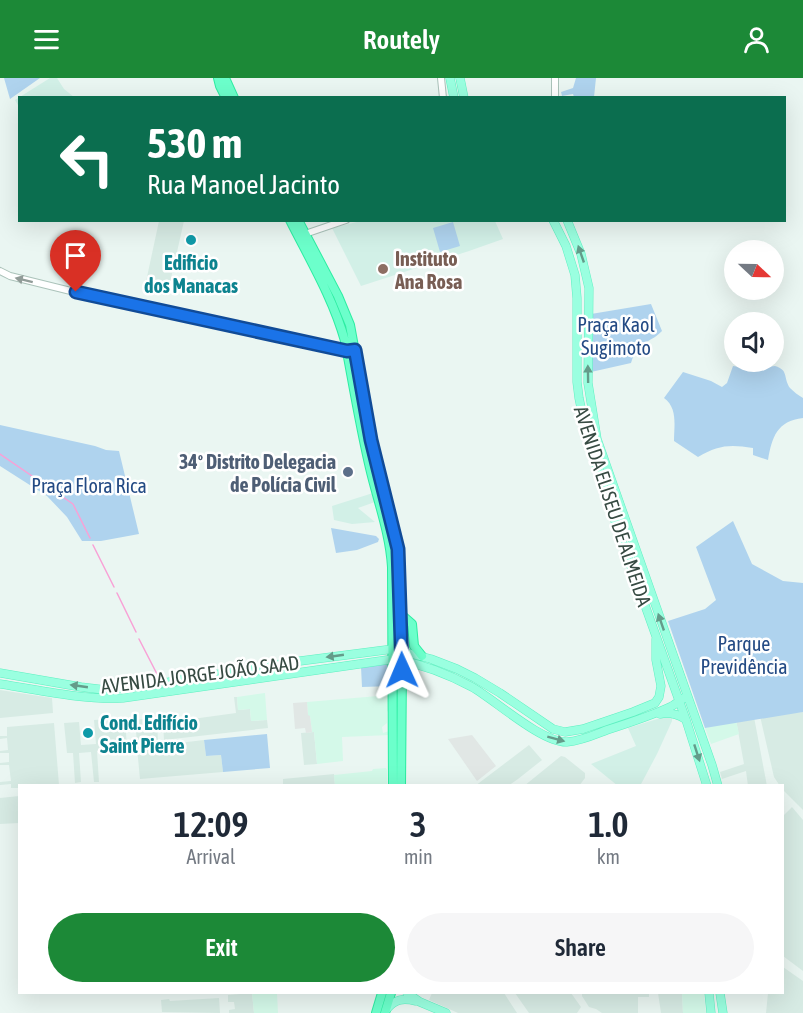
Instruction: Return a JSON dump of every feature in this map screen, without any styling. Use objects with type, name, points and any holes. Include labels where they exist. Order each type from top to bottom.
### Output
[{"type":"highway","points":[[218,78],[225,96]]},
{"type":"highway","points":[[225,78],[233,96]]},
{"type":"highway","points":[[292,222],[302,235]]},
{"type":"highway","points":[[299,222],[351,351],[365,448],[390,540],[397,616],[401,784]]},
{"type":"highway","points":[[397,616],[407,619],[412,624],[414,646],[422,656]]},
{"type":"highway","points":[[393,784],[398,660]]},
{"type":"highway","points":[[376,1013],[382,994]]},
{"type":"highway","points":[[386,1011],[391,994]]},
{"type":"main road","points":[[450,78],[454,96]]},
{"type":"main road","points":[[460,78],[464,96]]},
{"type":"main road","name":"AVENIDA ELISEU DE ALMEIDA","points":[[554,222],[566,246],[575,275],[577,381],[585,429],[706,784]]},
{"type":"main road","name":"AVENIDA ELISEU DE ALMEIDA","points":[[568,222],[582,254],[589,288],[588,383],[597,439],[717,784]]},
{"type":"main road","points":[[397,650],[422,656],[457,669],[500,693],[553,729],[565,732],[583,729],[655,703],[661,686],[656,666],[656,639]]},
{"type":"main road","name":"AVENIDA JORGE JOÃO SAAD","points":[[0,673],[106,690],[397,650]]},
{"type":"main road","points":[[398,660],[453,678],[487,697],[544,735],[561,741],[583,739],[652,715],[687,696]]},
{"type":"main road","name":"AVENIDA JORGE JOÃO SAAD","points":[[0,684],[78,697],[123,698],[398,660]]},
{"type":"main road","points":[[656,666],[671,663],[677,676],[681,678]]},
{"type":"main road","points":[[453,678],[457,669]]},
{"type":"main road","points":[[216,674],[215,681],[218,684]]},
{"type":"main road","points":[[19,687],[20,676]]},
{"type":"main road","points":[[652,715],[670,713],[686,720]]},
{"type":"main road","points":[[408,994],[420,1002],[447,1013]]},
{"type":"main road","points":[[709,994],[711,1013]]},
{"type":"main road","points":[[720,994],[723,1013]]},
{"type":"main road","points":[[386,1011],[398,999],[420,1002]]},
{"type":"street","points":[[441,78],[443,96]]},
{"type":"street","points":[[555,78],[555,96]]},
{"type":"street","points":[[302,235],[340,222]]},
{"type":"street","points":[[0,271],[10,276],[95,297],[351,351]]},
{"type":"shaded area","points":[[50,78],[57,78],[64,89],[73,96],[21,96]]},
{"type":"shaded area","points":[[159,222],[184,222],[167,296],[144,291]]},
{"type":"shaded area","name":"Instituto Ana Rosa","points":[[357,222],[495,222],[503,239],[361,286],[332,228]]},
{"type":"shaded area","points":[[373,493],[375,502],[358,508],[375,522],[352,524],[334,520],[332,506]]},
{"type":"shaded area","points":[[0,690],[52,698],[53,713],[0,718]]},
{"type":"shaded area","points":[[265,693],[267,720],[251,721],[250,709],[238,710],[237,697]]},
{"type":"shaded area","points":[[390,695],[387,723],[382,727],[383,733],[390,731],[390,735],[342,737],[343,761],[317,764],[314,732],[312,732],[310,716],[308,716],[307,702]]},
{"type":"shaded area","points":[[234,697],[237,697],[238,710],[250,709],[251,721],[267,720],[268,728],[164,740],[163,723],[236,713]]},
{"type":"shaded area","points":[[307,702],[312,732],[306,733],[305,728],[295,729],[293,703]]},
{"type":"shaded area","points":[[803,712],[803,810],[784,791],[784,784],[779,784],[774,777],[760,716]]},
{"type":"shaded area","points":[[667,716],[672,718],[641,784],[616,784],[591,764],[636,746],[628,728]]},
{"type":"shaded area","points":[[754,717],[767,784],[748,784],[746,771],[722,779],[720,772],[744,764],[736,720]]},
{"type":"shaded area","points":[[125,718],[127,748],[97,751],[99,782],[94,782],[91,752],[79,753],[81,782],[75,783],[73,753],[67,753],[64,723],[79,722],[81,745],[96,744],[94,720]]},
{"type":"shaded area","points":[[151,718],[151,725],[157,724],[158,740],[137,742],[135,720]]},
{"type":"shaded area","points":[[736,720],[739,734],[711,744],[705,728]]},
{"type":"shaded area","points":[[54,723],[59,784],[18,784],[18,788],[11,788],[11,784],[0,785],[0,782],[11,781],[9,765],[0,765],[0,763],[9,762],[9,753],[0,753],[0,751],[8,750],[7,738],[0,739],[0,736],[7,736],[7,727]]},
{"type":"shaded area","points":[[314,732],[317,764],[304,765],[301,733]]},
{"type":"shaded area","points":[[472,735],[496,766],[477,781],[448,739]]},
{"type":"shaded area","points":[[204,740],[206,756],[221,755],[223,772],[140,779],[137,748]]},
{"type":"shaded area","points":[[529,745],[542,760],[511,784],[478,784]]},
{"type":"shaded area","points":[[561,756],[585,773],[585,778],[580,784],[526,784]]},
{"type":"shaded area","points":[[386,768],[387,784],[335,784],[334,775],[372,771]]},
{"type":"shaded area","points":[[334,774],[335,784],[283,784],[283,779]]},
{"type":"shaded area","points":[[18,796],[18,823],[0,824],[0,798]]},
{"type":"shaded area","points":[[792,807],[803,820],[803,971],[784,957],[784,815]]},
{"type":"shaded area","points":[[784,968],[803,981],[803,1013],[766,1013],[768,994],[784,994]]},
{"type":"shaded area","points":[[252,994],[254,1013],[229,1013],[229,1010],[235,1009],[234,1002],[228,1002],[228,995]]},
{"type":"shaded area","points":[[252,994],[277,994],[278,1013],[254,1013]]},
{"type":"shaded area","points":[[432,994],[505,994],[517,1013],[458,1013],[429,1000]]},
{"type":"shaded area","points":[[516,994],[572,994],[581,1007],[577,1013],[529,1013]]},
{"type":"shaded area","points":[[582,994],[649,994],[649,997],[638,997],[638,1013],[602,1013],[589,1007]]},
{"type":"shaded area","points":[[658,994],[682,994],[683,1013],[661,1013]]},
{"type":"shaded area","points":[[682,994],[704,994],[706,1013],[683,1013]]},
{"type":"shaded area","points":[[219,998],[220,1013],[162,1012],[161,1000]]},
{"type":"green space","points":[[4,78],[40,78],[10,99]]},
{"type":"green space","points":[[576,78],[596,78],[594,96],[574,96],[573,94],[562,96],[561,92],[573,88]]},
{"type":"green space","points":[[453,222],[460,246],[440,252],[433,228]]},
{"type":"green space","name":"Praça Kaol Sugimoto","points":[[651,304],[662,331],[640,346],[631,363],[591,372],[591,314]]},
{"type":"green space","points":[[683,372],[722,387],[727,383],[731,372],[784,372],[790,388],[803,398],[803,418],[787,423],[777,432],[771,444],[768,460],[753,455],[753,448],[738,446],[724,446],[698,457],[674,441],[673,412],[664,398]]},
{"type":"green space","name":"Praça Flora Rica","points":[[0,425],[119,451],[139,534],[101,541],[82,541],[67,517],[47,496],[0,466]]},
{"type":"green space","name":"Parque Previdência","points":[[733,521],[752,564],[783,581],[803,583],[803,712],[705,728],[668,621],[705,609],[716,600],[696,547]]},
{"type":"green space","points":[[331,528],[376,536],[379,539],[378,542],[357,550],[336,553]]},
{"type":"green space","points":[[390,663],[392,686],[362,687],[361,667]]},
{"type":"green space","points":[[267,734],[270,768],[223,772],[221,755],[206,756],[204,740]]},
{"type":"waterway","points":[[0,454],[73,504],[90,538]]},
{"type":"waterway","points":[[93,545],[114,587]]},
{"type":"waterway","points":[[117,593],[136,632]]},
{"type":"waterway","points":[[139,639],[157,674]]},
{"type":"place","name":"Edificio dos Manacas","points":[[191,240]]},
{"type":"place","name":"Instituto Ana Rosa","points":[[383,269]]},
{"type":"place","name":"34º Distrito Delegacia de Polícia Civil","points":[[348,472]]},
{"type":"place","name":"Cond. Edifício Saint Pierre","points":[[88,733]]},
{"type":"route","points":[[76,292],[298,341],[347,351],[355,350],[371,440],[398,549],[402,670]]}]
